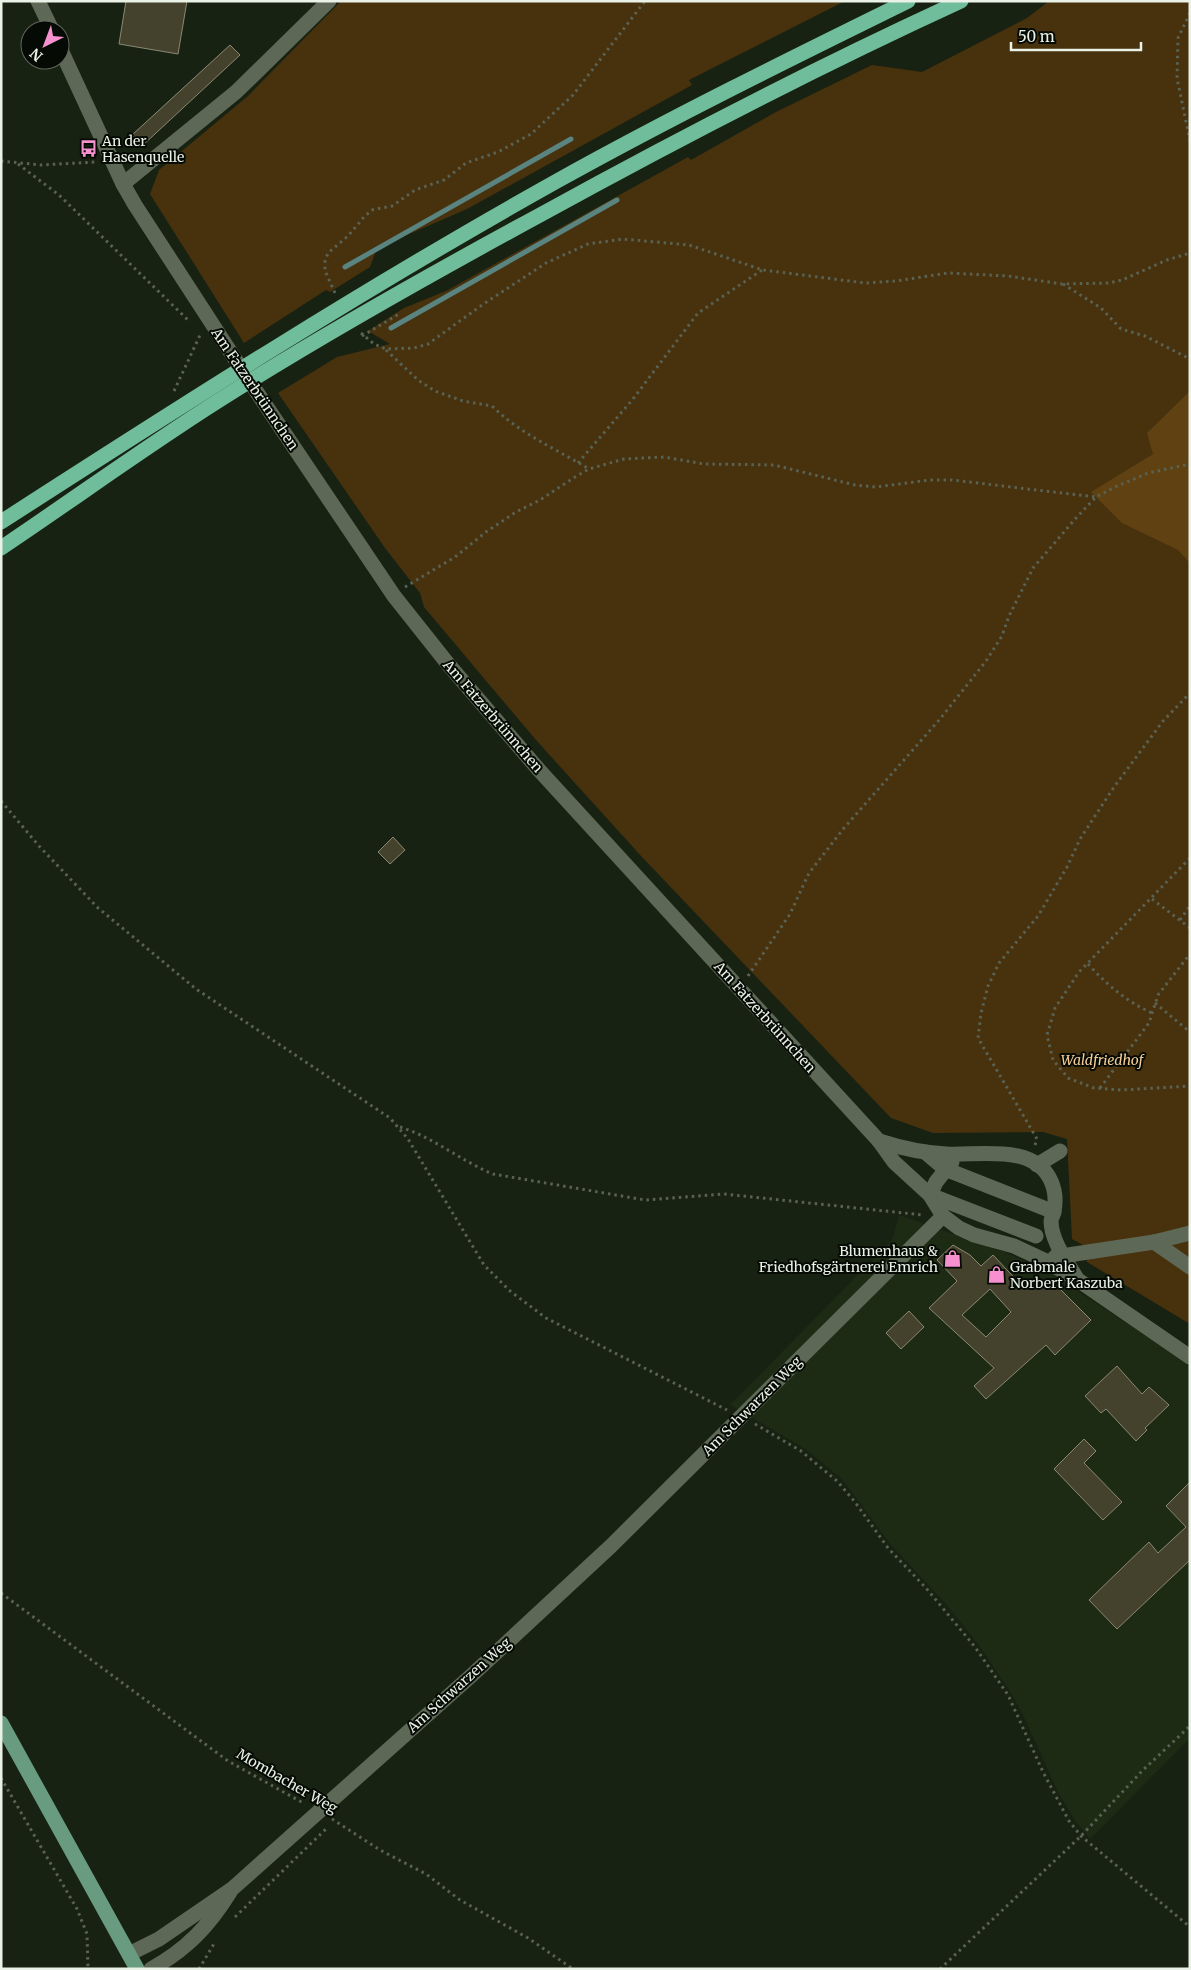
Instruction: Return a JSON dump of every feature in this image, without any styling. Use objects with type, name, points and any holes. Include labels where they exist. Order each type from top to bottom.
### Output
[{"type":"highway","points":[[1,522],[181,406],[370,290],[566,176],[908,1]]},
{"type":"highway","points":[[1,548],[142,450],[212,405],[379,306],[669,144],[884,36],[961,1]]},
{"type":"main road","points":[[1,1722],[137,1969]]},
{"type":"street","points":[[38,1],[47,20]]},
{"type":"street","points":[[123,184],[236,92],[328,1]]},
{"type":"street","name":"Am Fatzerbrünnchen","points":[[70,70],[123,184],[246,376],[394,596],[448,664],[540,770],[879,1141],[894,1162],[930,1196]]},
{"type":"street","points":[[879,1141],[904,1149],[924,1152],[962,1155],[1010,1155],[1037,1165],[1052,1184],[1053,1216],[1064,1256],[1078,1280]]},
{"type":"street","points":[[1037,1165],[1060,1151]]},
{"type":"street","points":[[924,1152],[945,1169],[1053,1216]]},
{"type":"street","points":[[930,1196],[945,1169],[962,1155]]},
{"type":"street","points":[[930,1196],[943,1216],[974,1235],[1014,1246],[1044,1260],[1078,1280],[1190,1357]]},
{"type":"street","points":[[930,1196],[1036,1236]]},
{"type":"street","name":"Am Schwarzen Weg","points":[[129,1954],[159,1939],[232,1889],[319,1812],[611,1546],[943,1216]]},
{"type":"street","points":[[1014,1246],[1036,1236],[1053,1216]]},
{"type":"street","points":[[1044,1260],[1154,1242],[1190,1232]]},
{"type":"street","points":[[1154,1242],[1190,1267]]},
{"type":"street","name":"Am Schwarzen Weg","points":[[151,1969],[186,1946],[214,1918],[232,1889]]},
{"type":"street","name":"Am Schwarzen Weg","points":[[177,1969],[186,1946]]},
{"type":"path","points":[[338,299],[325,271],[325,261],[328,253],[348,236],[364,217],[372,210],[392,206],[415,190],[444,180],[466,163],[475,162],[498,152],[531,134],[573,95],[645,1]]},
{"type":"path","points":[[1190,13],[1178,38],[1177,78],[1190,142]]},
{"type":"path","points":[[1,161],[18,164],[82,164],[111,158]]},
{"type":"path","points":[[18,164],[59,196],[191,322]]},
{"type":"path","points":[[386,349],[414,348],[428,344],[546,262],[588,244],[623,239],[690,245],[763,270],[865,283],[896,281],[948,273],[1008,276],[1062,284],[1094,285],[1122,280],[1144,268],[1190,253]]},
{"type":"path","points":[[578,463],[633,399],[698,313],[711,302],[763,270]]},
{"type":"path","points":[[1062,284],[1101,308],[1121,329],[1144,336],[1190,359]]},
{"type":"path","points":[[362,336],[400,314]]},
{"type":"path","points":[[196,328],[202,333]]},
{"type":"path","points":[[357,328],[362,336],[386,349],[426,386],[463,401],[492,406],[500,416],[524,432],[589,469]]},
{"type":"path","points":[[394,596],[455,557],[486,532],[516,512],[540,500],[589,469],[624,459],[664,457],[704,464],[774,465],[862,485],[876,486],[930,480],[952,480],[1096,497]]},
{"type":"path","points":[[736,986],[748,976],[777,935],[809,873],[828,848],[940,719],[986,661],[1002,636],[1009,616],[1034,568],[1096,497],[1148,473],[1190,464]]},
{"type":"path","points":[[1034,1148],[1037,1139],[1031,1127],[978,1038],[981,1013],[988,986],[1000,963],[1038,916],[1067,867],[1080,839],[1114,787],[1163,721],[1190,693]]},
{"type":"path","points":[[1,801],[39,846],[97,907],[196,989],[252,1028],[380,1110],[399,1127],[484,1265],[510,1291],[546,1318],[742,1417],[801,1452],[837,1481],[888,1548],[926,1588],[975,1647],[1008,1695],[1043,1772],[1069,1821],[1081,1836],[1190,1927]]},
{"type":"path","points":[[1190,858],[1088,964],[1055,1008],[1047,1035],[1053,1060],[1068,1078],[1100,1089],[1122,1090],[1190,1086]]},
{"type":"path","points":[[1152,898],[1190,928]]},
{"type":"path","points":[[1180,920],[1190,906]]},
{"type":"path","points":[[1100,1089],[1150,1023],[1158,994],[1190,954]]},
{"type":"path","points":[[1088,964],[1102,980],[1136,1006],[1152,1013]]},
{"type":"path","points":[[1155,1003],[1190,1032]]},
{"type":"path","points":[[399,1127],[418,1132],[478,1168],[493,1174],[612,1195],[663,1200],[724,1194],[875,1211],[943,1216]]},
{"type":"path","name":"Mombacher Weg","points":[[1,1593],[228,1761],[333,1820],[380,1850],[426,1874],[460,1900],[528,1938],[573,1969]]},
{"type":"path","points":[[940,1969],[1081,1836],[1148,1765],[1190,1726]]},
{"type":"path","points":[[1,1778],[77,1909],[88,1934],[88,1969]]},
{"type":"path","points":[[231,1921],[323,1833],[333,1820]]},
{"type":"path","points":[[199,1969],[216,1940]]},
{"type":"shaded area","points":[[1190,391],[1190,563],[1178,550],[1122,523],[1091,492],[1153,454],[1147,433]]},
{"type":"shaded area","points":[[899,1215],[1005,1252],[1049,1272],[1190,1365],[1190,1738],[1090,1839],[1074,1819],[1058,1792],[1011,1693],[979,1645],[946,1604],[891,1545],[841,1478],[804,1448],[730,1405],[892,1240]]},
{"type":"green space","points":[[341,1],[845,1],[689,80],[692,85],[467,209],[377,248],[370,267],[330,292],[326,290],[244,343],[150,194],[159,170],[248,96]]},
{"type":"green space","name":"Waldfriedhof","points":[[1049,1],[1190,1],[1190,1324],[1087,1262],[1083,1245],[1072,1239],[1067,1139],[1043,1132],[933,1133],[891,1118],[642,857],[536,740],[424,607],[420,593],[385,548],[278,393],[337,357],[390,344],[368,331],[404,308],[446,291],[688,157],[691,160],[776,112],[872,65],[922,72],[1027,18]]},
{"type":"building","points":[[126,1],[187,1],[178,54],[119,44]]},
{"type":"building","points":[[230,45],[240,55],[142,146],[132,135]]},
{"type":"building","points":[[393,837],[405,850],[390,864],[378,852]]},
{"type":"building","points":[[953,1245],[970,1255],[981,1266],[993,1255],[1024,1288],[1035,1277],[1047,1288],[1053,1282],[1091,1320],[1055,1355],[1046,1345],[986,1399],[974,1386],[994,1368],[929,1308],[957,1281],[937,1260]],"holes":[[[990,1289],[1011,1312],[986,1337],[962,1315]]]},
{"type":"building","points":[[909,1311],[924,1327],[901,1349],[886,1333]]},
{"type":"building","points":[[1117,1366],[1142,1394],[1149,1387],[1169,1405],[1145,1428],[1147,1430],[1136,1441],[1106,1409],[1101,1413],[1085,1396]]},
{"type":"building","points":[[1084,1439],[1096,1451],[1084,1463],[1122,1502],[1103,1520],[1054,1469]]},
{"type":"building","points":[[1190,1482],[1190,1560],[1117,1629],[1089,1600],[1149,1542],[1158,1553],[1186,1527],[1166,1506]]},
{"type":"waterway","points":[[345,267],[571,139]]},
{"type":"waterway","points":[[391,328],[617,200]]},
{"type":"place","name":"An der Hasenquelle","points":[[88,149]]},
{"type":"place","name":"Blumenhaus & Friedhofsgärtnerei Emrich","points":[[952,1259]]},
{"type":"place","name":"Grabmale Norbert Kaszuba","points":[[996,1275]]}]
